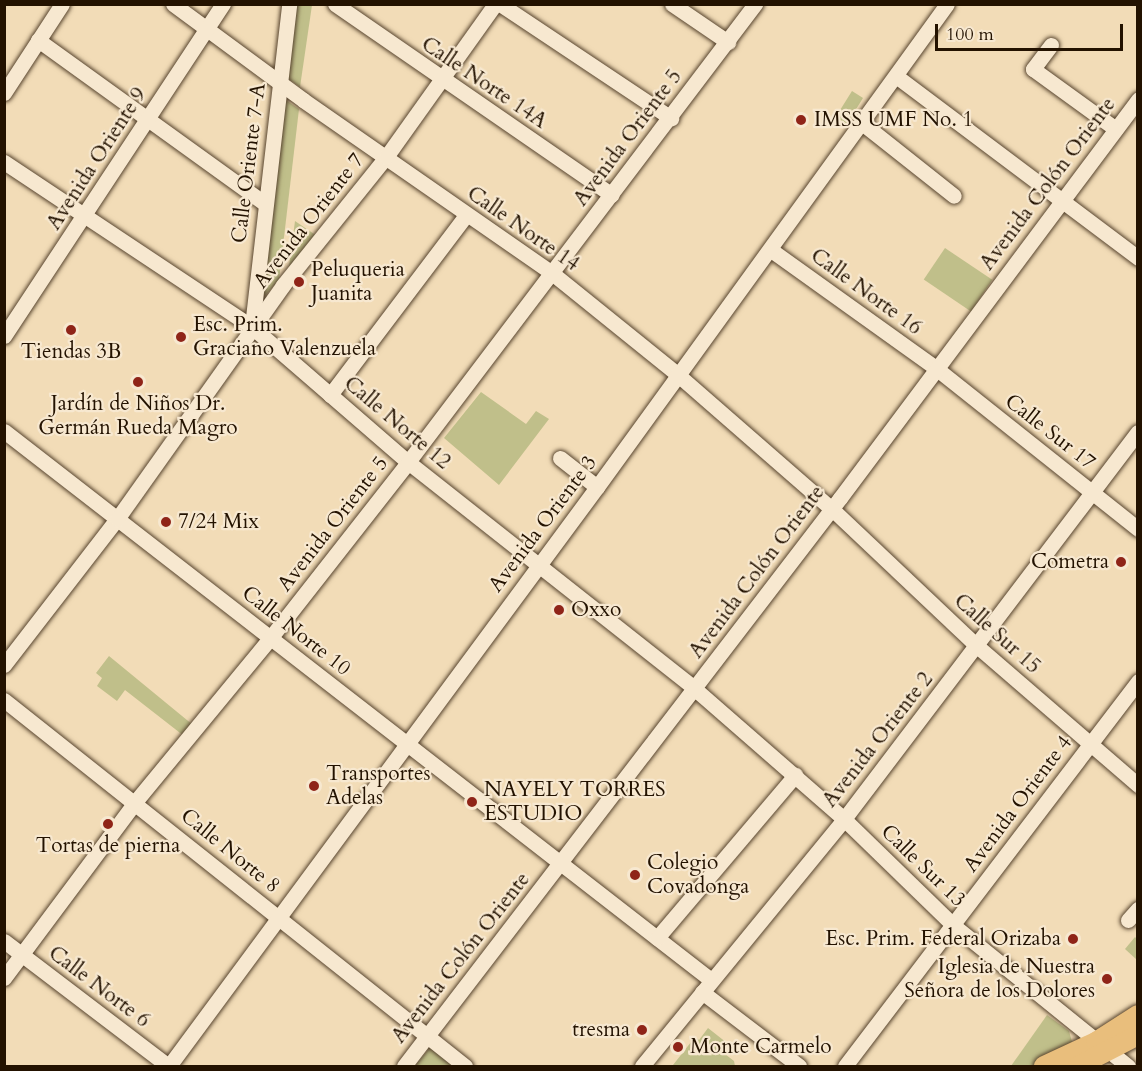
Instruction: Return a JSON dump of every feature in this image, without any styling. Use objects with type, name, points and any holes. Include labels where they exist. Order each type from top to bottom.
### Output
[{"type":"main road","points":[[1078,1066],[1137,1015]]},
{"type":"main road","points":[[1044,1066],[1137,1035]]},
{"type":"street","points":[[4,93],[62,4]]},
{"type":"street","name":"Calle Norte 14","points":[[173,4],[280,83],[552,273],[677,374],[832,509]]},
{"type":"street","name":"Avenida Oriente 9","points":[[4,336],[223,4]]},
{"type":"street","name":"Calle Oriente 7-A","points":[[252,327],[264,203],[289,4]]},
{"type":"street","name":"Calle Norte 14A","points":[[334,4],[442,81],[612,195]]},
{"type":"street","name":"Avenida Oriente 7","points":[[4,665],[117,519],[252,327],[386,157],[495,4]]},
{"type":"street","points":[[500,4],[671,118]]},
{"type":"street","points":[[672,4],[728,42]]},
{"type":"street","name":"Avenida Oriente 5","points":[[4,978],[23,956],[135,802],[271,637],[408,462],[671,118],[755,4]]},
{"type":"street","name":"Avenida Oriente 3","points":[[169,1066],[597,488],[677,374],[771,250],[947,4]]},
{"type":"street","points":[[38,40],[147,122],[264,203]]},
{"type":"street","points":[[1051,45],[1033,69],[1116,129]]},
{"type":"street","points":[[896,76],[1137,258]]},
{"type":"street","name":"Avenida Colón Oriente","points":[[404,1066],[832,509],[1137,99]]},
{"type":"street","points":[[862,123],[954,196]]},
{"type":"street","name":"Calle Norte 12","points":[[4,162],[252,327],[408,462],[694,689]]},
{"type":"street","points":[[330,395],[466,215]]},
{"type":"street","name":"Calle Norte 16","points":[[771,250],[937,369]]},
{"type":"street","name":"Calle Sur 17","points":[[937,369],[1137,529]]},
{"type":"street","name":"Calle Norte 10","points":[[4,431],[657,938],[706,986],[799,1066]]},
{"type":"street","name":"Avenida Oriente 2","points":[[642,1066],[844,819],[1137,432]]},
{"type":"street","points":[[560,458],[597,488]]},
{"type":"street","name":"Calle Sur 15","points":[[832,509],[977,646],[1137,786]]},
{"type":"street","name":"Avenida Oriente 4","points":[[845,1066],[1137,681]]},
{"type":"street","name":"Calle Sur 13","points":[[694,689],[844,819],[953,925],[1128,1066]]},
{"type":"street","name":"Calle Norte 8","points":[[4,700],[279,916],[465,1066]]},
{"type":"street","points":[[657,938],[795,775]]},
{"type":"street","name":"Calle Norte 6","points":[[4,941],[169,1066]]},
{"type":"shaded area","points":[[296,5],[312,5],[300,87],[286,77]]},
{"type":"shaded area","points":[[852,91],[863,98],[847,124],[836,117]]},
{"type":"shaded area","points":[[284,99],[299,109],[279,280],[263,298]]},
{"type":"shaded area","points":[[295,221],[317,236],[288,274]]},
{"type":"shaded area","points":[[945,248],[992,280],[971,311],[924,280]]},
{"type":"shaded area","points":[[481,392],[526,424],[536,411],[549,419],[499,485],[444,438]]},
{"type":"shaded area","points":[[109,656],[193,725],[184,736],[125,690],[117,701],[97,686],[102,678],[96,673]]},
{"type":"shaded area","points":[[1135,937],[1137,939],[1137,960],[1125,949]]},
{"type":"shaded area","points":[[1047,1015],[1069,1031],[1072,1042],[1031,1066],[1011,1066]]},
{"type":"shaded area","points":[[708,1028],[727,1043],[721,1051],[734,1061],[735,1066],[673,1065],[695,1037],[699,1040]]},
{"type":"shaded area","points":[[431,1046],[457,1066],[415,1066]]},
{"type":"place","name":"IMSS UMF No. 1","points":[[801,120]]},
{"type":"place","name":"Peluqueria Juanita","points":[[299,282]]},
{"type":"place","name":"Tiendas 3B","points":[[71,330]]},
{"type":"place","name":"Esc. Prim. Graciano Valenzuela","points":[[181,337]]},
{"type":"place","name":"Jardín de Niños Dr. Germán Rueda Magro","points":[[138,382]]},
{"type":"place","name":"7/24 Mix","points":[[166,522]]},
{"type":"place","name":"Cometra","points":[[1121,562]]},
{"type":"place","name":"Oxxo","points":[[559,610]]},
{"type":"place","name":"Transportes Adelas","points":[[314,786]]},
{"type":"place","name":"NAYELY TORRES ESTUDIO","points":[[472,802]]},
{"type":"place","name":"Tortas de pierna","points":[[108,824]]},
{"type":"place","name":"Colegio Covadonga","points":[[635,875]]},
{"type":"place","name":"Esc. Prim. Federal Orizaba","points":[[1073,939]]},
{"type":"place","name":"Iglesia de Nuestra Señora de los Dolores","points":[[1107,979]]},
{"type":"place","name":"tresma","points":[[642,1030]]},
{"type":"place","name":"Monte Carmelo","points":[[678,1047]]}]
